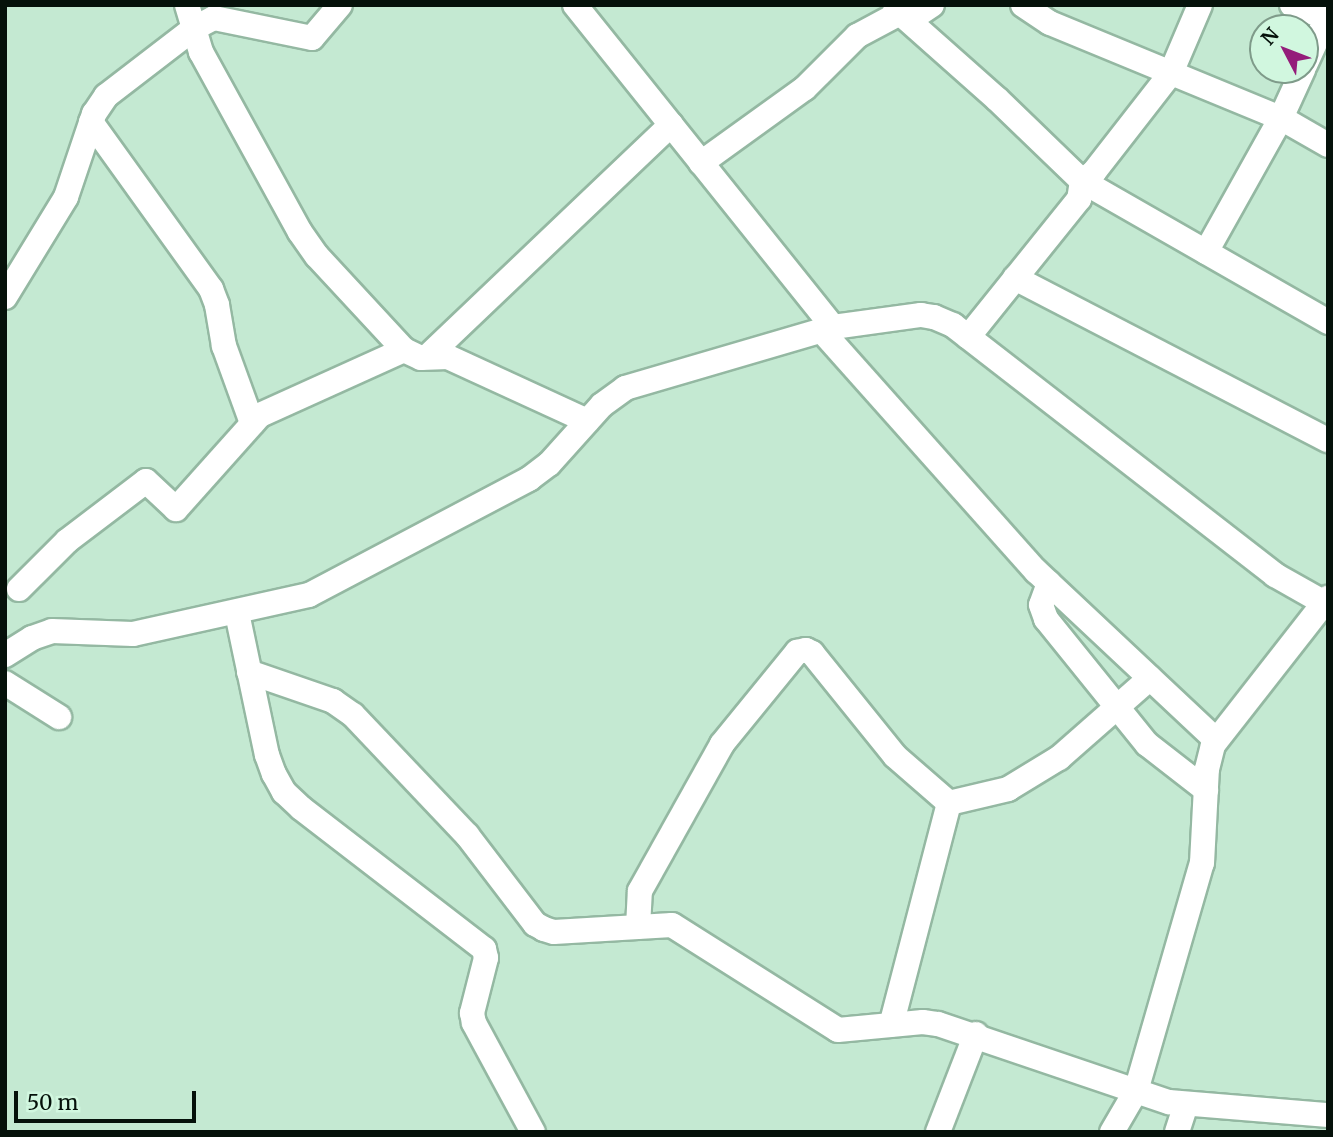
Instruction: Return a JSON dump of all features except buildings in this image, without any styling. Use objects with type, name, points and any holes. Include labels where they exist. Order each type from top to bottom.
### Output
[{"type":"street","points":[[5,297],[66,197],[91,122],[106,96],[190,17],[214,19],[312,38],[340,5]]},
{"type":"street","points":[[575,5],[701,163],[827,329],[1049,583],[1216,740]]},
{"type":"street","points":[[893,9],[917,15],[932,5]]},
{"type":"street","points":[[1023,5],[1054,14],[1171,73],[1281,118],[1328,145]]},
{"type":"street","points":[[968,337],[1079,199],[1082,181],[1094,172],[1171,73],[1200,5]]},
{"type":"street","points":[[1292,5],[1327,17],[1319,34]]},
{"type":"street","points":[[701,163],[805,88],[857,36],[893,9]]},
{"type":"street","points":[[893,9],[1007,108],[1082,181],[1328,322]]},
{"type":"street","points":[[190,17],[201,52],[300,232],[317,256],[416,354],[448,356],[587,421]]},
{"type":"street","points":[[1206,252],[1281,118],[1297,84]]},
{"type":"street","points":[[91,122],[211,289],[217,305],[224,346],[251,422]]},
{"type":"street","points":[[19,589],[67,541],[146,481],[176,509],[251,422],[274,407],[416,354],[671,125]]},
{"type":"street","points":[[1016,278],[1328,440]]},
{"type":"street","points":[[5,655],[32,638],[52,631],[127,635],[309,596],[529,479],[548,464],[613,395],[638,382],[827,329],[921,315],[943,320],[1275,575],[1326,602],[1216,740],[1209,757],[1202,863],[1136,1091],[1112,1132]]},
{"type":"street","points":[[1049,583],[1041,605],[1046,619],[1153,750],[1206,789]]},
{"type":"street","points":[[237,612],[267,755],[284,792],[484,949],[486,958],[472,1013],[474,1023],[533,1132]]},
{"type":"street","points":[[638,927],[640,891],[715,756],[797,652],[806,650],[813,653],[895,756],[949,803]]},
{"type":"street","points":[[249,672],[333,701],[354,715],[467,835],[535,924],[554,932],[638,927],[676,928],[838,1030],[931,1023],[976,1034],[1136,1091],[1186,1104],[1328,1115]]},
{"type":"street","points":[[949,803],[1008,789],[1059,758],[1150,678]]},
{"type":"street","points":[[5,683],[59,717]]},
{"type":"street","points":[[891,1026],[949,803]]},
{"type":"street","points":[[939,1132],[976,1034]]},
{"type":"street","points":[[1177,1132],[1186,1104]]}]
